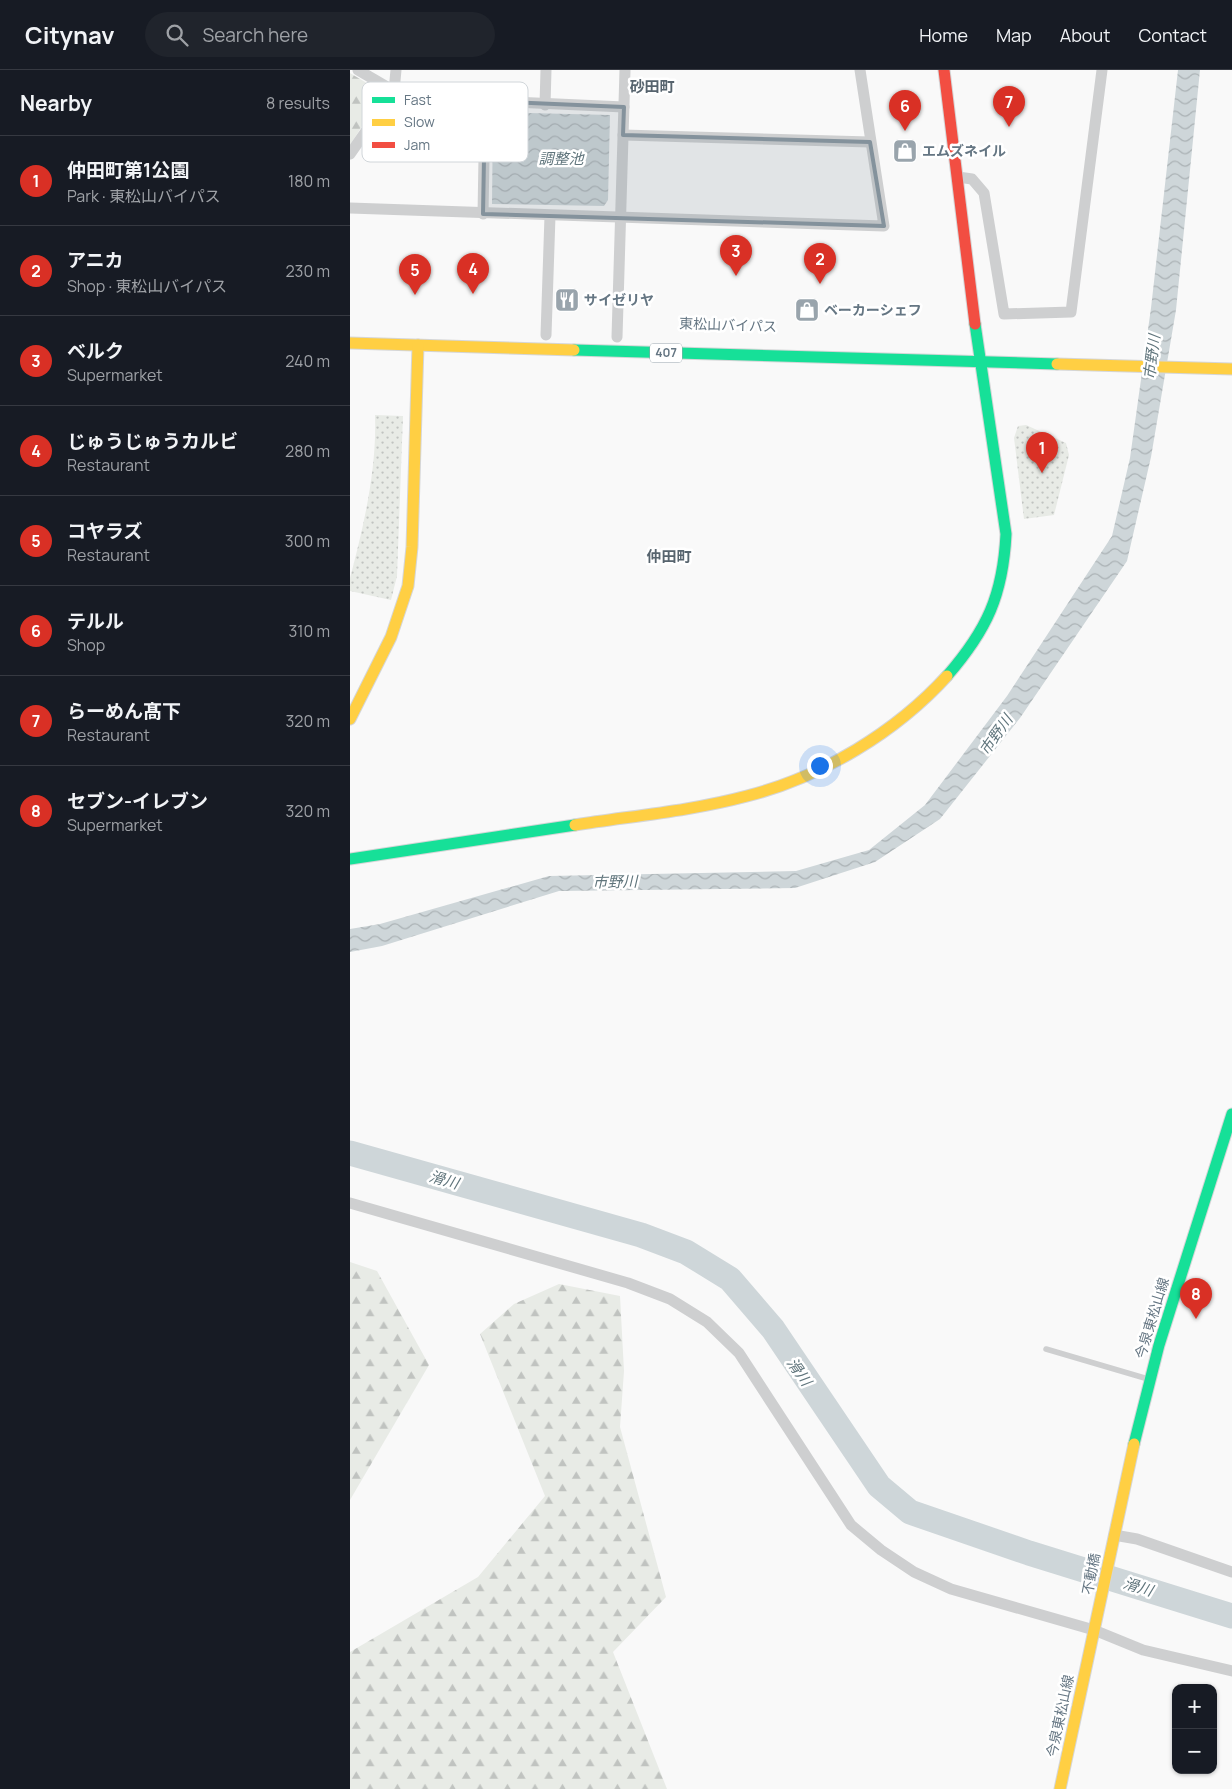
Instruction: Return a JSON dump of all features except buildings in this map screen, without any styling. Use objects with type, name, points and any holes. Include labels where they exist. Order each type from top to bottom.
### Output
[{"type":"main road","points":[[350,859],[715,804],[759,793],[836,761],[865,744],[933,690],[975,641],[989,616],[999,589],[1005,562],[1006,534],[981,362],[983,348],[955,178],[944,70]]},
{"type":"main road","name":"407","points":[[350,343],[1232,369]]},
{"type":"main road","points":[[350,719],[391,637],[408,586],[412,547],[418,345]]},
{"type":"main road","points":[[963,348],[983,348]]},
{"type":"main road","name":"今泉東松山線","points":[[1114,1535],[1150,1380],[1232,1114]]},
{"type":"main road","name":"不動橋","points":[[1095,1625],[1114,1535]]},
{"type":"main road","name":"今泉東松山線","points":[[1060,1789],[1095,1625]]},
{"type":"street","points":[[358,70],[379,82]]},
{"type":"street","points":[[545,104],[546,70]]},
{"type":"street","points":[[617,337],[626,70]]},
{"type":"street","points":[[350,208],[483,214],[884,226],[860,70]]},
{"type":"street","points":[[955,178],[972,179],[984,194],[1004,314],[1071,312],[1102,70]]},
{"type":"street","points":[[528,103],[624,107]]},
{"type":"street","points":[[624,136],[870,142]]},
{"type":"street","points":[[350,154],[362,137]]},
{"type":"street","points":[[483,214],[484,162]]},
{"type":"street","points":[[545,335],[550,216]]},
{"type":"street","points":[[350,1203],[628,1283],[670,1299],[707,1322],[739,1353],[851,1525],[880,1550],[914,1572],[951,1589],[1095,1625],[1143,1650],[1232,1670]]},
{"type":"street","points":[[1114,1535],[1137,1540],[1232,1572]]},
{"type":"lane","points":[[1046,1348],[1150,1380]]},
{"type":"highlighted area","points":[[485,101],[624,107],[623,135],[870,142],[884,226],[717,222],[483,214]]},
{"type":"green space","points":[[350,73],[365,82],[362,82],[362,126],[350,145]]},
{"type":"green space","points":[[375,415],[403,416],[397,576],[391,600],[350,591],[350,578],[365,517],[372,476]]},
{"type":"green space","points":[[1026,425],[1066,443],[1069,455],[1054,515],[1024,519],[1014,438],[1018,426]]},
{"type":"green space","points":[[350,1262],[377,1271],[429,1365],[350,1500]]},
{"type":"green space","points":[[559,1284],[620,1296],[624,1371],[620,1427],[666,1597],[613,1652],[667,1789],[350,1789],[350,1652],[478,1577],[545,1496],[480,1334],[514,1304]]},
{"type":"water","name":"市野川","points":[[1178,70],[1200,70],[1176,310],[1151,457],[1127,561],[1020,718],[940,819],[875,862],[795,888],[559,891],[382,946],[350,952],[350,929],[380,924],[549,876],[796,871],[869,850],[925,805],[1007,696],[1112,536],[1130,458],[1151,308]]},
{"type":"water","name":"調整池","points":[[528,113],[610,115],[608,200],[604,206],[492,204],[492,162],[528,162]]},
{"type":"waterway","name":"滑川","points":[[350,1153],[641,1235],[686,1252],[730,1279],[773,1329],[879,1486],[910,1512],[1029,1553],[1232,1616]]},
{"type":"traffic: fast","points":[[947,676],[973,643],[990,611],[997,594],[1001,575],[1006,534],[975,324]]},
{"type":"traffic: fast","points":[[574,350],[1057,364]]},
{"type":"traffic: fast","points":[[350,859],[575,825]]},
{"type":"traffic: fast","points":[[1134,1444],[1159,1345],[1232,1114]]},
{"type":"traffic: slow","points":[[350,343],[574,350]]},
{"type":"traffic: slow","points":[[350,719],[391,637],[408,586],[412,547],[418,345]]},
{"type":"traffic: slow","points":[[1057,364],[1232,369]]},
{"type":"traffic: slow","points":[[575,825],[726,801],[775,788],[803,777],[856,750],[881,734],[905,716],[947,676]]},
{"type":"traffic: slow","points":[[1060,1789],[1134,1444]]},
{"type":"traffic: jam","points":[[944,70],[975,324]]},
{"type":"place","name":"らーめん髙下","points":[[1009,127]]},
{"type":"place","name":"テルル","points":[[905,131]]},
{"type":"place","name":"エムズネイル","points":[[905,151]]},
{"type":"place","name":"ベルク","points":[[736,276]]},
{"type":"place","name":"アニカ","points":[[820,284]]},
{"type":"place","name":"じゅうじゅうカルビ","points":[[473,294]]},
{"type":"place","name":"コヤラズ","points":[[415,295]]},
{"type":"place","name":"サイゼリヤ","points":[[567,300]]},
{"type":"place","name":"ベーカーシェフ","points":[[807,310]]},
{"type":"place","name":"仲田町第1公園","points":[[1042,473]]},
{"type":"place","name":"セブン-イレブン","points":[[1196,1319]]},
{"type":"district","name":"砂田町","points":[[652,87]]},
{"type":"district","name":"仲田町","points":[[669,557]]}]
